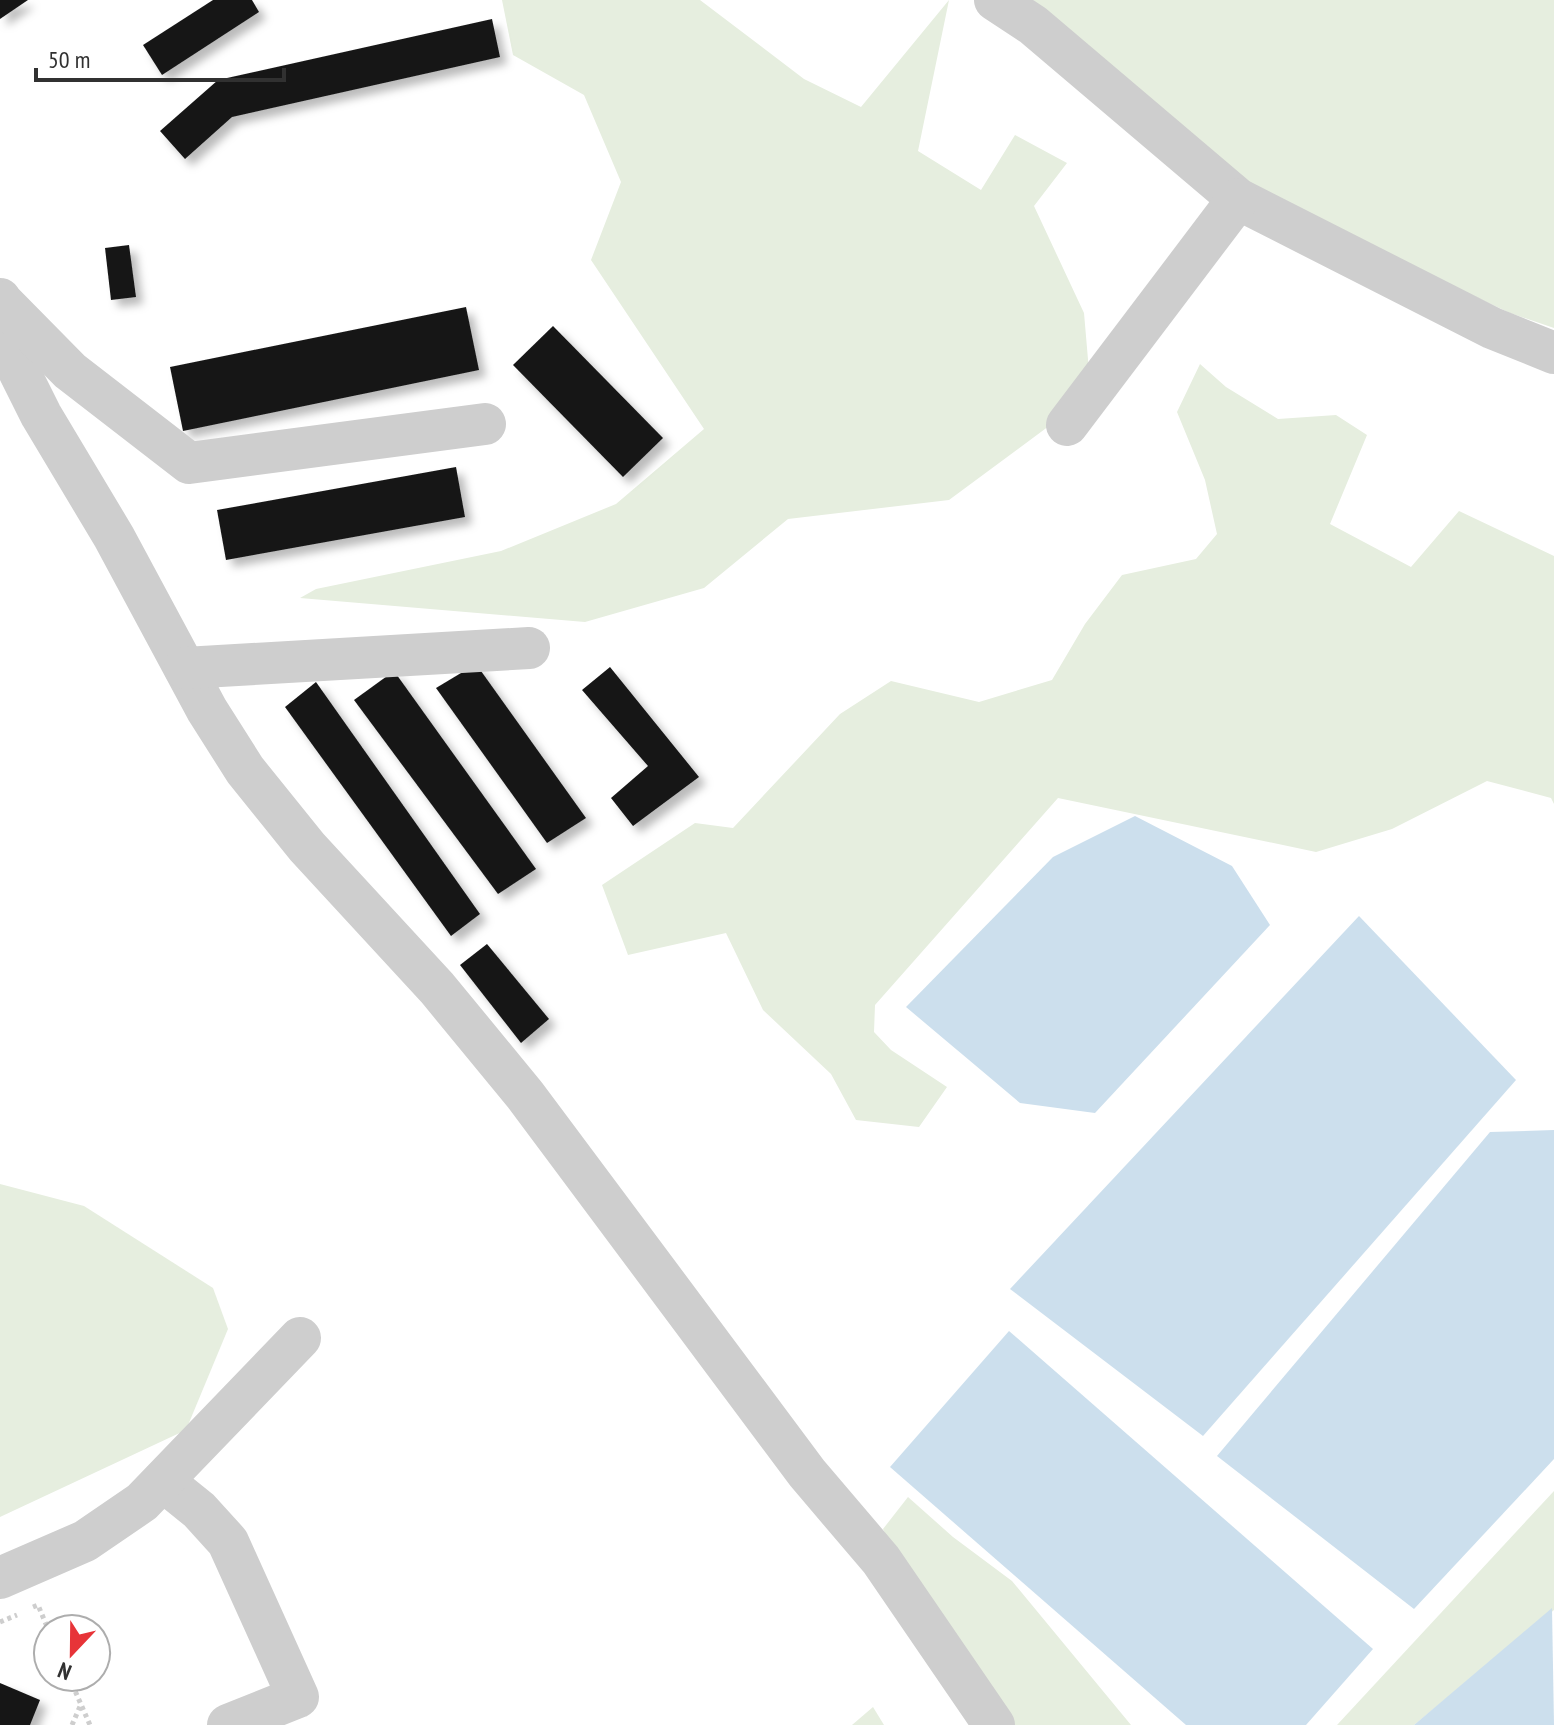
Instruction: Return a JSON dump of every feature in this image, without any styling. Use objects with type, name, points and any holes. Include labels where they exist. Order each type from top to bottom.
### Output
[{"type":"street","points":[[995,0],[1033,25],[1238,199],[1492,328],[1554,353]]},
{"type":"street","points":[[1067,425],[1238,199]]},
{"type":"street","points":[[1,300],[70,371],[189,463],[485,424]]},
{"type":"street","points":[[1,300],[13,359],[19,372],[245,770],[307,847],[437,988],[525,1095],[807,1473],[881,1560],[994,1725]]},
{"type":"street","points":[[185,668],[529,648]]},
{"type":"street","points":[[0,1578],[85,1541],[142,1502],[300,1338]]},
{"type":"street","points":[[163,1481],[199,1510],[228,1542],[298,1697],[228,1725]]},
{"type":"path","points":[[0,1622],[38,1605],[41,1613]]},
{"type":"path","points":[[76,1693],[90,1725]]},
{"type":"path","points":[[72,1725],[81,1704]]},
{"type":"green space","points":[[502,0],[700,0],[804,79],[861,107],[949,0],[918,151],[981,190],[1015,135],[1067,163],[1034,206],[1084,313],[1089,371],[1049,426],[949,500],[788,519],[704,588],[585,622],[300,598],[316,589],[501,551],[616,504],[704,429],[591,260],[621,182],[584,95],[513,55]]},
{"type":"green space","points":[[1033,0],[1554,0],[1554,328],[1510,313],[1285,207],[1224,167]]},
{"type":"green space","points":[[1200,364],[1226,387],[1278,419],[1336,415],[1367,435],[1330,524],[1411,567],[1459,511],[1554,556],[1554,804],[1551,798],[1487,781],[1392,829],[1316,852],[1058,798],[875,1005],[874,1032],[891,1050],[947,1087],[919,1127],[856,1120],[831,1074],[763,1010],[726,933],[628,955],[602,885],[695,823],[733,828],[840,714],[891,681],[979,702],[1052,680],[1085,624],[1122,575],[1196,559],[1217,534],[1205,480],[1177,412]]},
{"type":"green space","points":[[0,1184],[84,1206],[213,1288],[228,1329],[186,1430],[0,1517]]},
{"type":"green space","points":[[1554,1491],[1554,1610],[1414,1725],[1337,1725]]},
{"type":"green space","points":[[908,1497],[953,1537],[1012,1581],[1131,1725],[1013,1725],[915,1596],[883,1529]]},
{"type":"green space","points":[[873,1707],[884,1725],[852,1725]]},
{"type":"water","points":[[1135,816],[1232,866],[1270,925],[1095,1113],[1020,1103],[906,1007],[1053,857]]},
{"type":"water","points":[[1359,916],[1516,1080],[1203,1436],[1010,1289]]},
{"type":"water","points":[[1554,1130],[1554,1459],[1414,1609],[1217,1456],[1490,1132]]},
{"type":"water","points":[[1009,1331],[1373,1649],[1306,1725],[1186,1725],[890,1467]]},
{"type":"water","points":[[1552,1608],[1554,1725],[1414,1725]]},
{"type":"building","points":[[0,0],[28,0],[0,19]]},
{"type":"building","points":[[213,0],[252,0],[259,12],[162,75],[143,45]]},
{"type":"building","points":[[492,19],[500,57],[232,117],[185,159],[160,131],[218,80]]},
{"type":"building","points":[[129,245],[136,297],[111,300],[105,248]]},
{"type":"building","points":[[466,307],[479,370],[183,431],[170,367]]},
{"type":"building","points":[[553,326],[663,438],[623,477],[513,365]]},
{"type":"building","points":[[456,467],[465,517],[226,560],[217,510]]},
{"type":"building","points":[[476,664],[586,818],[547,843],[436,688]]},
{"type":"building","points":[[610,667],[699,777],[633,826],[611,798],[648,766],[582,690]]},
{"type":"building","points":[[394,671],[536,869],[498,894],[354,700]]},
{"type":"building","points":[[316,682],[480,914],[451,936],[285,707]]},
{"type":"building","points":[[487,944],[549,1019],[521,1043],[460,965]]},
{"type":"building","points":[[0,1683],[40,1700],[30,1725],[0,1725]]}]
